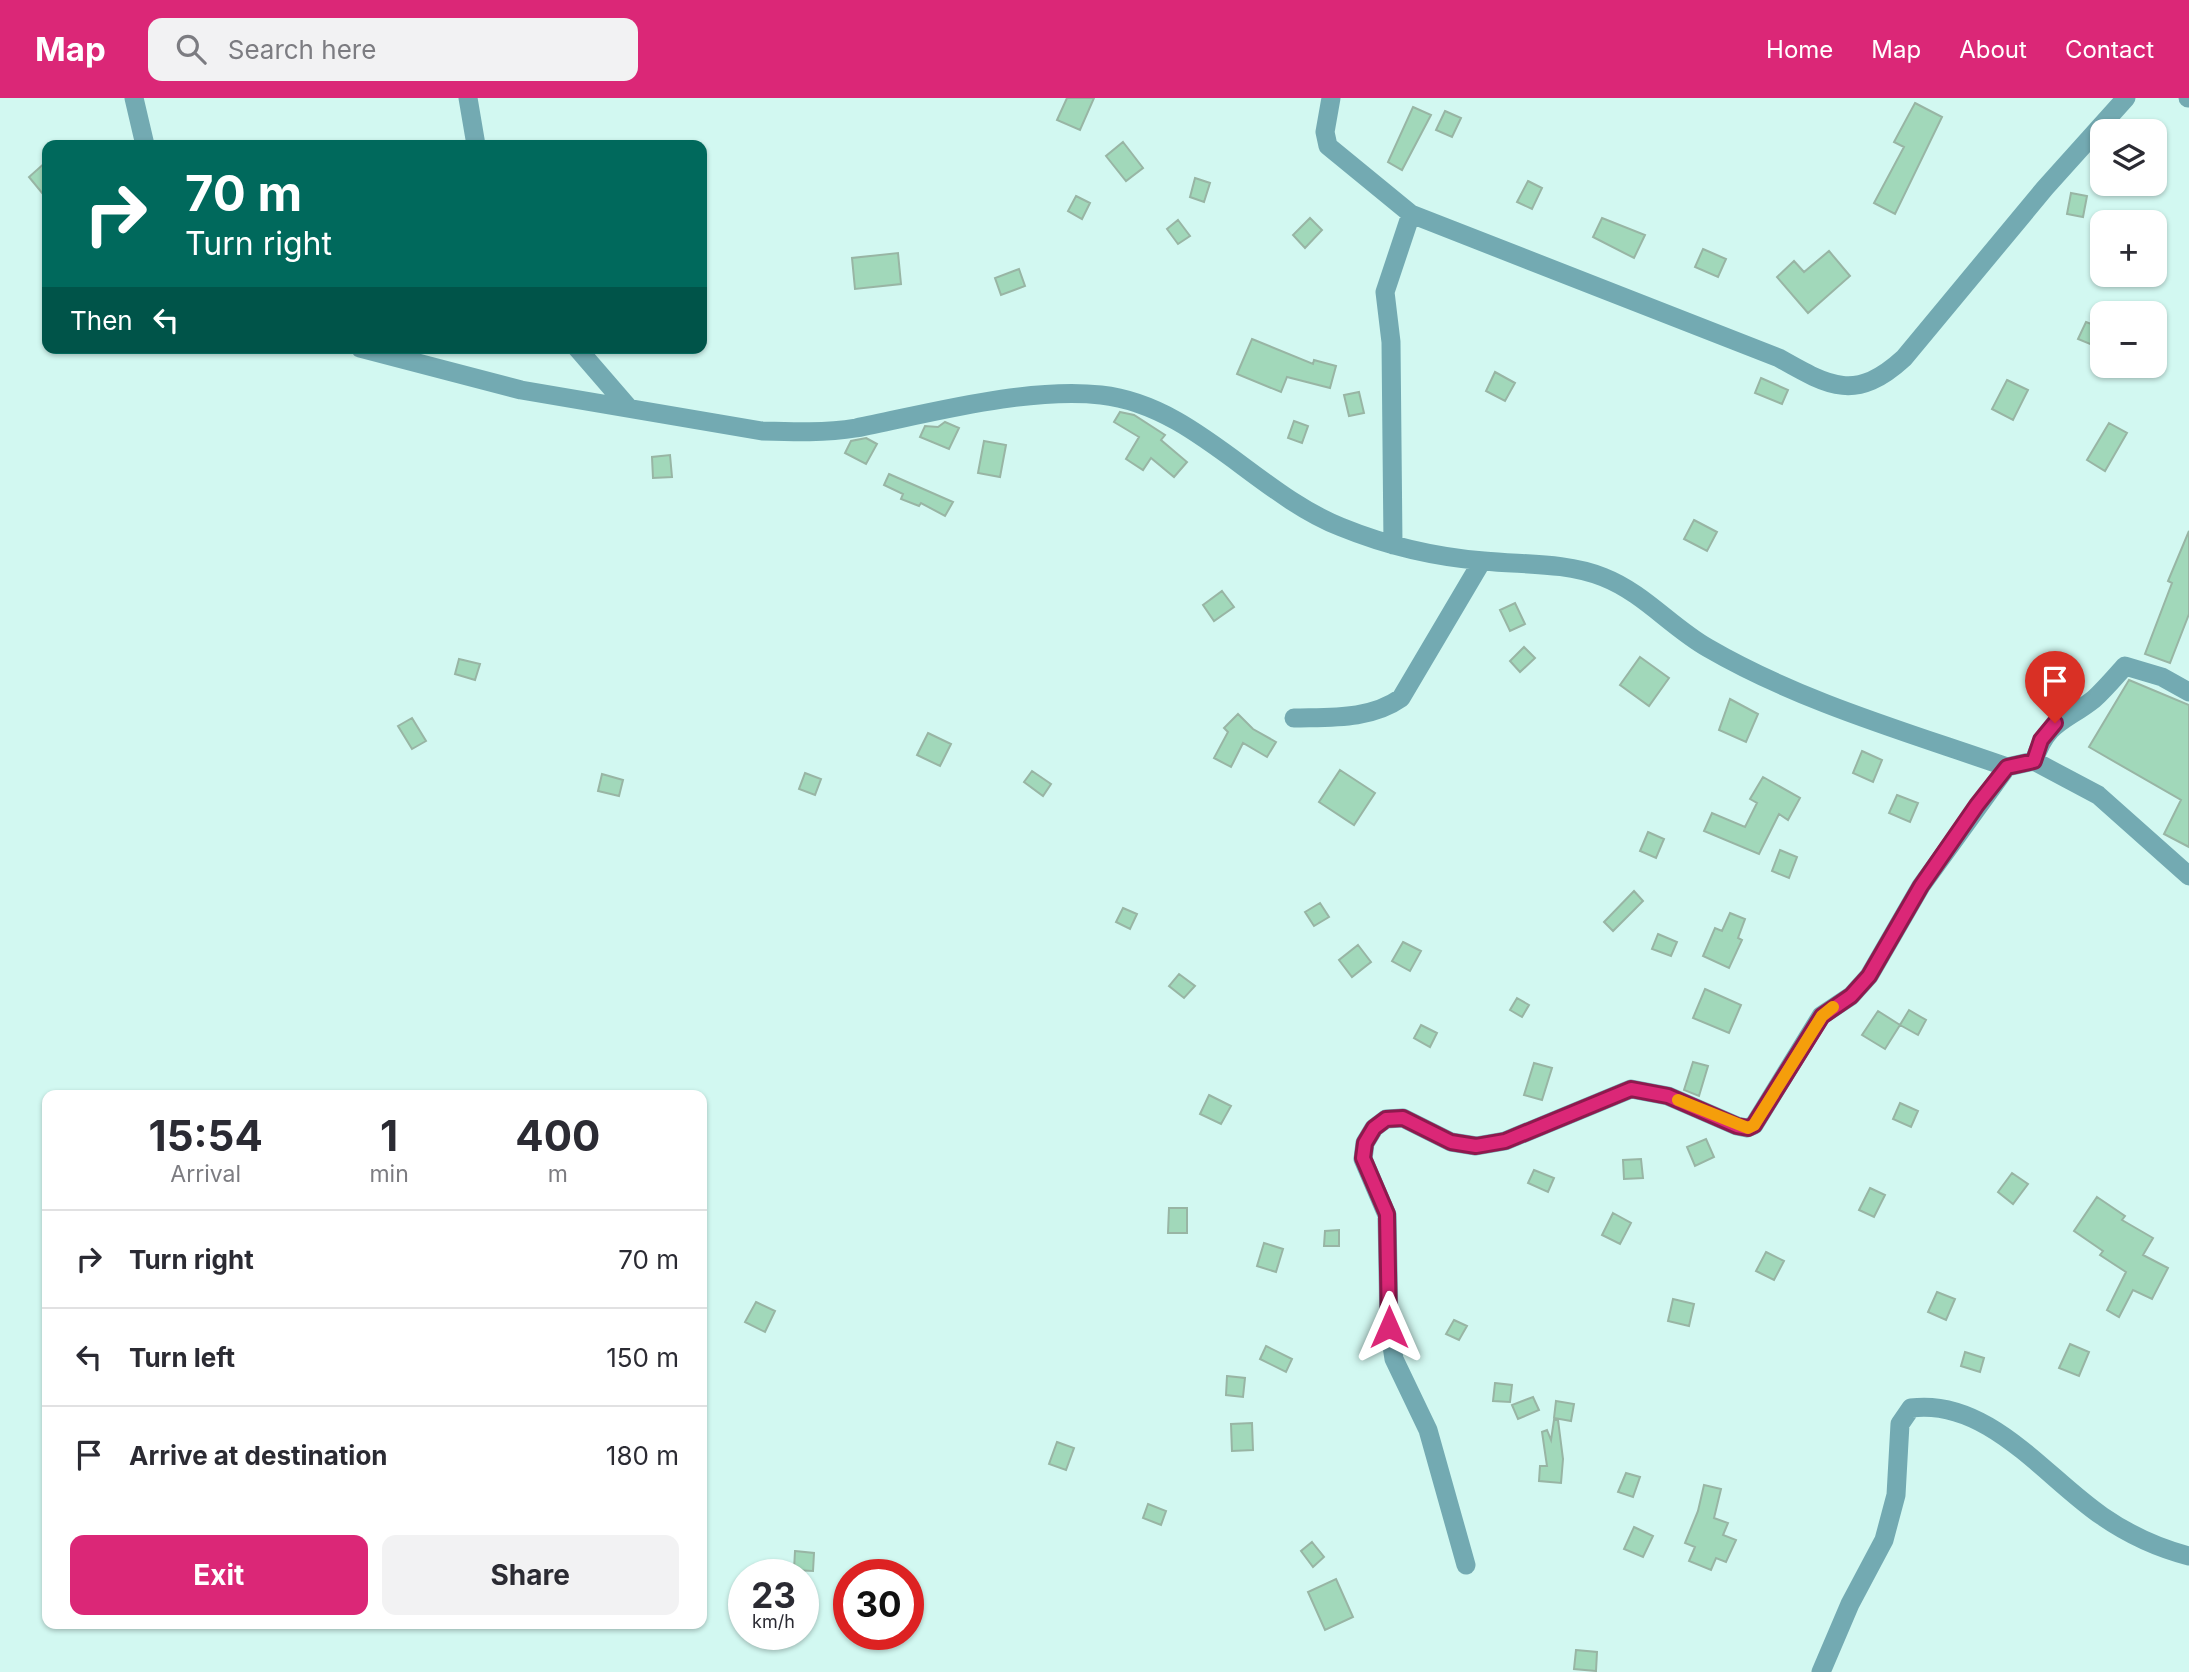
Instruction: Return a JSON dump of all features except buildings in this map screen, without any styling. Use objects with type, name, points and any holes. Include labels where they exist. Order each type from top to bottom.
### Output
[{"type":"street","points":[[134,98],[144,140]]},
{"type":"street","points":[[468,98],[475,140]]},
{"type":"street","points":[[1331,98],[1325,132],[1328,146],[1411,214],[1779,358],[1821,382],[1851,386],[1884,376],[1904,358],[2045,188],[2126,98]]},
{"type":"street","points":[[1393,545],[1391,342],[1385,292],[1411,214]]},
{"type":"street","points":[[383,354],[521,390],[762,431],[799,433],[853,428],[914,414],[1045,396],[1102,395],[1146,407],[1187,429],[1279,492],[1337,526],[1393,545],[1482,561],[1563,567],[1602,576],[1640,596],[1706,647],[1783,686],[2007,767],[2034,761],[2098,795],[2189,876]]},
{"type":"street","points":[[582,354],[628,407]]},
{"type":"street","points":[[1294,718],[1355,716],[1386,709],[1401,698],[1482,561]]},
{"type":"street","points":[[2034,761],[2041,740],[2055,723],[2094,699],[2125,666],[2162,677],[2189,692]]},
{"type":"street","points":[[1466,1565],[1428,1430],[1394,1359],[1389,1327],[1387,1214],[1363,1158],[1365,1143],[1374,1128],[1386,1119],[1403,1118],[1451,1142],[1476,1146],[1505,1141],[1631,1089],[1668,1096],[1737,1126],[1748,1128],[1754,1125],[1822,1016],[1851,996],[1869,976],[1921,886],[2007,767]]},
{"type":"street","points":[[1821,1672],[1850,1604],[1884,1540],[1896,1495],[1900,1424],[1911,1408],[1934,1407],[1987,1426],[2028,1455],[2102,1516],[2163,1550],[2189,1556]]},
{"type":"slow traffic","points":[[1678,1100],[1737,1126],[1748,1128],[1754,1125],[1822,1016],[1833,1007]]},
{"type":"route","points":[[1389,1327],[1387,1214],[1363,1158],[1365,1143],[1374,1128],[1386,1119],[1403,1118],[1451,1142],[1476,1146],[1505,1141],[1631,1089],[1668,1096],[1737,1126],[1748,1128],[1754,1125],[1822,1016],[1851,996],[1869,976],[1921,886],[1977,805],[2007,767],[2034,761],[2041,740],[2055,723]]}]
